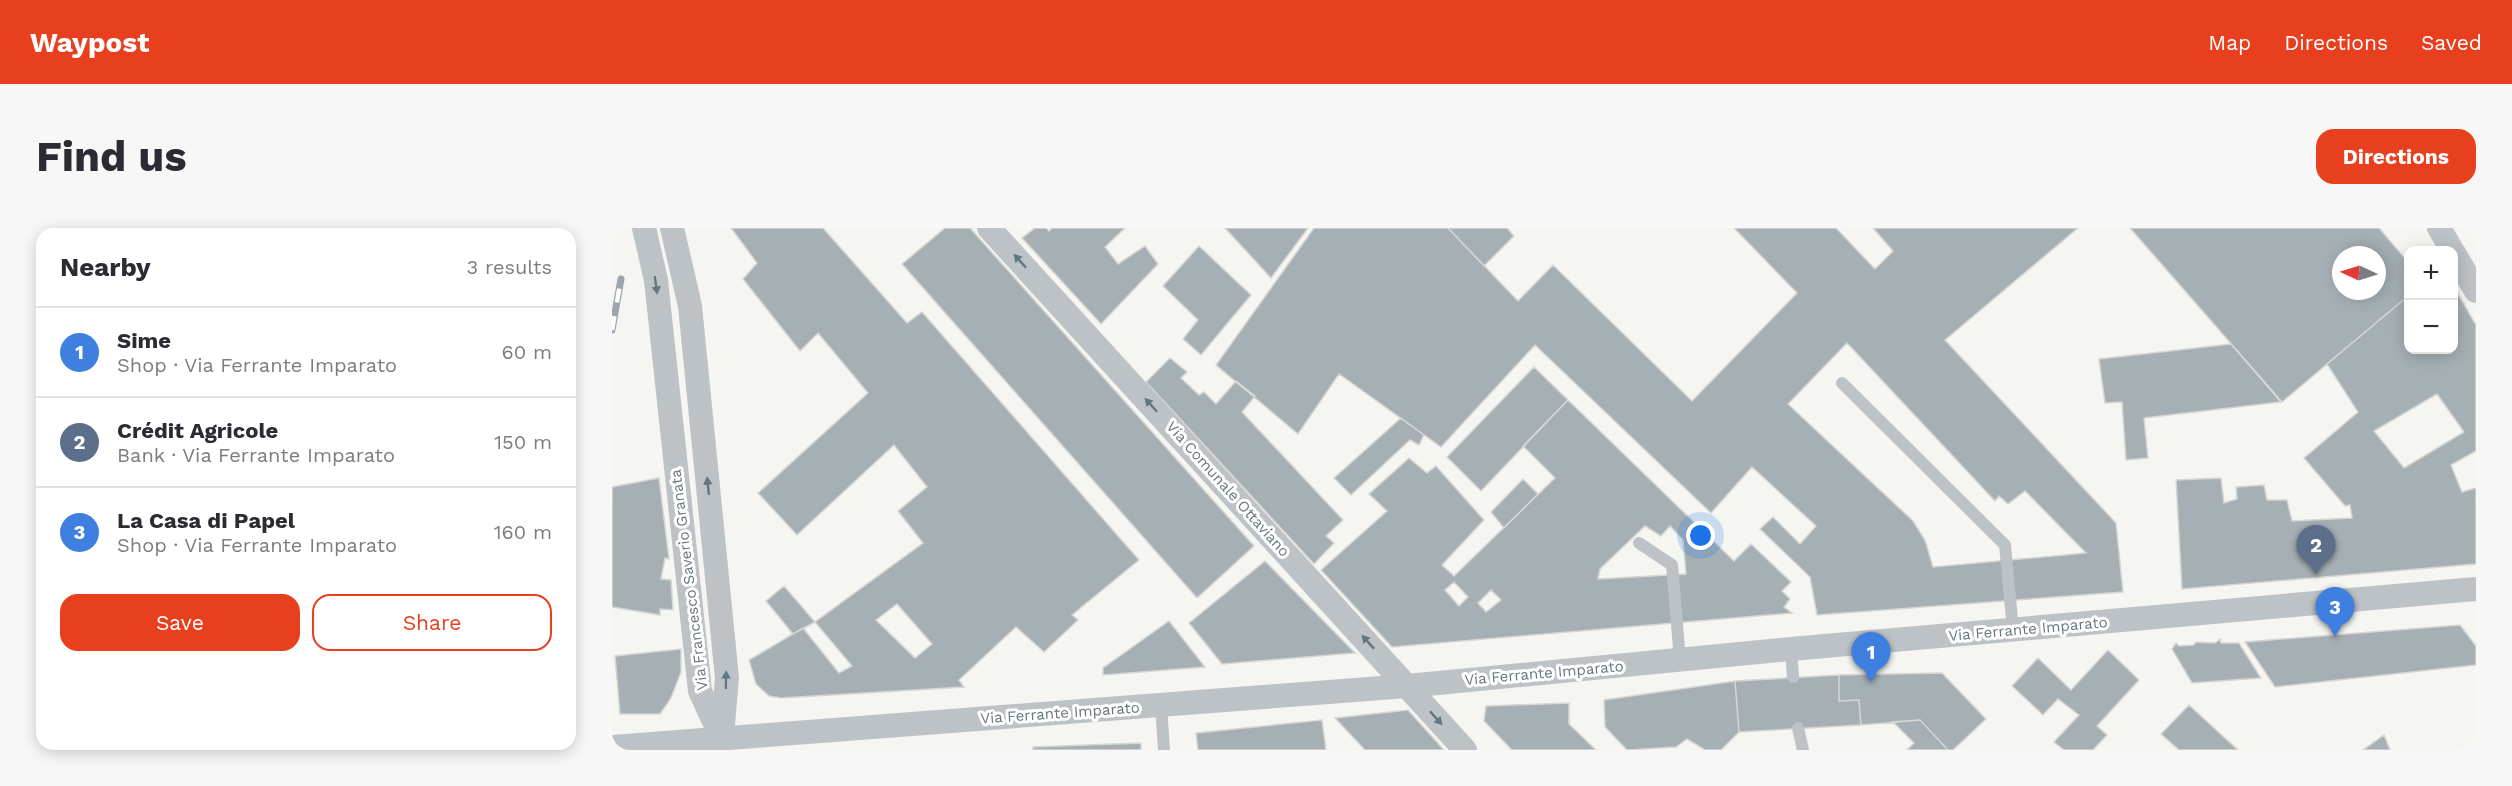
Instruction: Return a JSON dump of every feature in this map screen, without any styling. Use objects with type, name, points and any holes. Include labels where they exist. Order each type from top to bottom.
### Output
[{"type":"street","name":"Via Francesco Saverio Granata","points":[[644,228],[656,280],[700,691],[722,739]]},
{"type":"street","name":"Via Francesco Saverio Granata","points":[[672,228],[690,306],[727,678],[722,739]]},
{"type":"street","name":"Via Comunale Ottaviano","points":[[989,228],[1465,750]]},
{"type":"street","points":[[2439,228],[2450,246]]},
{"type":"street","points":[[2458,260],[2476,291]]},
{"type":"street","name":"Via Ferrante Imparato","points":[[612,747],[1407,686],[1791,649],[2476,589]]},
{"type":"lane","points":[[1842,384],[2005,545],[2013,630]]},
{"type":"lane","points":[[1639,543],[1672,565],[1680,660]]},
{"type":"lane","points":[[1791,649],[1793,677]]},
{"type":"lane","points":[[1161,705],[1164,750]]},
{"type":"lane","points":[[1798,728],[1803,750]]},
{"type":"building","points":[[731,228],[823,228],[907,323],[922,312],[1139,560],[1072,615],[1078,620],[1044,652],[1016,627],[959,680],[964,687],[781,698],[769,696],[756,684],[749,660],[803,628],[839,673],[852,666],[815,622],[923,543],[898,511],[927,487],[894,445],[797,535],[758,493],[868,393],[818,333],[800,351],[743,279],[757,263]],"holes":[[[897,604],[932,644],[915,658],[876,620]]]},
{"type":"building","points":[[945,228],[970,228],[1254,546],[1197,598],[902,264]]},
{"type":"building","points":[[1035,228],[1046,228],[1049,231],[1052,228],[1125,228],[1105,247],[1118,264],[1145,246],[1158,264],[1101,324],[1022,238]]},
{"type":"building","points":[[1225,228],[1308,228],[1271,278]]},
{"type":"building","points":[[1314,228],[1448,228],[1518,301],[1553,265],[1692,401],[1797,293],[1734,228],[1836,228],[1875,269],[1893,251],[1873,228],[2078,228],[1945,340],[2116,523],[2123,592],[1817,615],[1810,577],[1760,529],[1773,517],[1800,544],[1816,526],[1752,467],[1711,513],[1535,345],[1441,447],[1339,374],[1298,434],[1216,365]],"holes":[[[1847,343],[1995,501],[1999,496],[2008,504],[2025,491],[2086,553],[1933,567],[1925,540],[1913,521],[1788,404]]]},
{"type":"building","points":[[1448,228],[1507,228],[1514,236],[1484,266]]},
{"type":"building","points":[[2130,228],[2379,228],[2404,257],[2404,299],[2282,402]]},
{"type":"building","points":[[1199,246],[1251,295],[1201,355],[1183,339],[1198,320],[1163,286]]},
{"type":"building","points":[[2458,294],[2476,325],[2476,451],[2451,465],[2462,492],[2476,488],[2476,564],[2182,589],[2176,480],[2221,478],[2224,503],[2237,499],[2236,487],[2264,485],[2267,500],[2287,500],[2292,521],[2352,518],[2350,505],[2345,506],[2304,458],[2358,412],[2327,364],[2404,299],[2404,354],[2458,354]],"holes":[[[2437,394],[2464,432],[2404,468],[2374,431]]]},
{"type":"building","points":[[2231,344],[2281,402],[2144,418],[2148,458],[2126,460],[2122,402],[2105,403],[2099,359]]},
{"type":"building","points":[[1170,358],[1187,372],[1181,378],[1199,395],[1204,392],[1216,404],[1236,381],[1255,396],[1242,412],[1343,520],[1326,536],[1334,543],[1314,564],[1146,382]]},
{"type":"building","points":[[1534,367],[1568,400],[1481,491],[1447,457]]},
{"type":"building","points":[[1568,400],[1734,561],[1751,544],[1791,582],[1782,591],[1790,599],[1784,607],[1792,613],[1392,647],[1321,570],[1387,511],[1369,494],[1409,458],[1427,473],[1436,466],[1484,520],[1442,565],[1454,576],[1555,478],[1523,446]],"holes":[[[1645,526],[1661,536],[1670,526],[1683,540],[1686,574],[1598,579],[1600,569]],[[1454,582],[1468,597],[1459,606],[1445,590]],[[1491,590],[1501,600],[1486,612],[1478,603]]]},
{"type":"building","points":[[1401,418],[1424,435],[1419,445],[1410,440],[1351,495],[1334,478]]},
{"type":"building","points":[[659,478],[669,559],[665,558],[661,579],[671,580],[673,610],[660,609],[660,615],[612,607],[612,487]]},
{"type":"building","points":[[1523,479],[1538,494],[1504,528],[1491,512]]},
{"type":"building","points":[[1265,561],[1355,653],[1222,664],[1189,623]]},
{"type":"building","points":[[784,586],[815,622],[793,634],[766,601]]},
{"type":"building","points":[[1169,621],[1205,667],[1103,675],[1103,668]]},
{"type":"building","points":[[2460,625],[2476,646],[2476,665],[2275,687],[2245,642]]},
{"type":"building","points":[[2220,639],[2221,643],[2239,643],[2261,678],[2192,683],[2172,649],[2176,643],[2179,646],[2193,645],[2197,642],[2215,643]]},
{"type":"building","points":[[681,649],[681,672],[671,698],[660,714],[620,714],[615,656]]},
{"type":"building","points":[[2108,650],[2139,680],[2097,726],[2107,735],[2093,750],[2064,750],[2054,742],[2079,715],[2058,699],[2043,715],[2012,686],[2038,658],[2071,690]]},
{"type":"building","points":[[1942,673],[1986,719],[1953,750],[1948,750],[1920,720],[1861,725],[1859,700],[1839,701],[1839,675]]},
{"type":"building","points":[[1839,675],[1839,701],[1859,700],[1861,725],[1739,732],[1735,681]]},
{"type":"building","points":[[1735,681],[1739,732],[1721,750],[1705,750],[1687,739],[1676,747],[1627,750],[1605,727],[1604,700]]},
{"type":"building","points":[[1569,703],[1569,724],[1596,750],[1512,750],[1484,721],[1486,706]]},
{"type":"building","points":[[2189,705],[2238,750],[2179,750],[2161,734]]},
{"type":"building","points":[[1408,710],[1444,750],[1365,750],[1335,718]]},
{"type":"building","points":[[1322,720],[1326,750],[1198,750],[1196,733]]},
{"type":"building","points":[[1920,720],[1948,750],[1907,750],[1914,743],[1893,722]]},
{"type":"building","points":[[2384,735],[2390,750],[2363,750]]},
{"type":"building","points":[[1141,743],[1141,750],[1033,750],[1033,747]]},
{"type":"railway","points":[[612,330],[621,279]]},
{"type":"place","name":"Crédit Agricole","points":[[2316,575]]},
{"type":"place","name":"La Casa di Papel","points":[[2335,637]]},
{"type":"place","name":"Sime","points":[[1871,682]]}]
